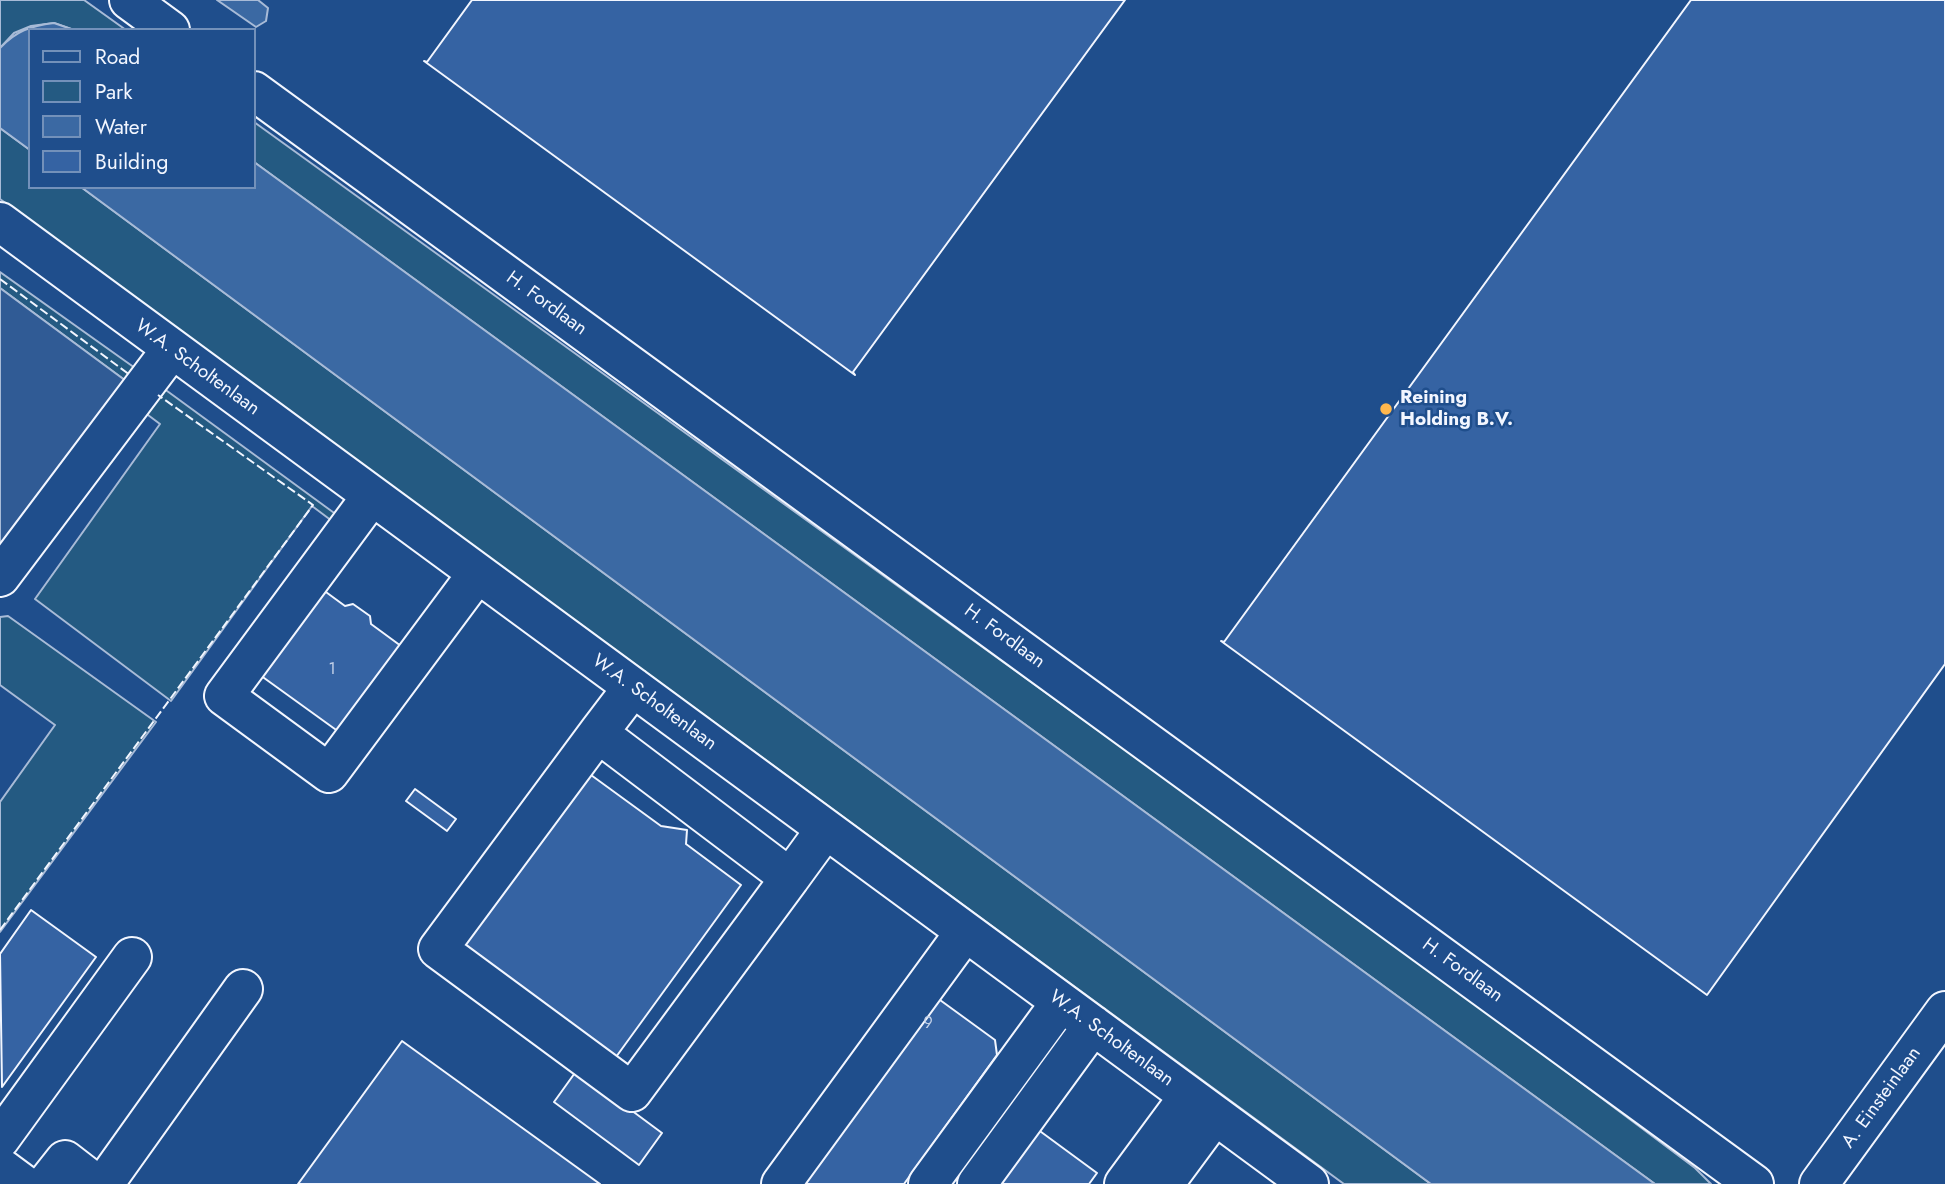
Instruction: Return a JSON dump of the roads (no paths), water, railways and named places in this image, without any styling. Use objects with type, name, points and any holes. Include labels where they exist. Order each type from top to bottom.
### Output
[{"type":"street","points":[[129,0],[167,28]]},
{"type":"street","name":"H. Fordlaan","points":[[256,92],[1754,1184]]},
{"type":"street","name":"W.A. Scholtenlaan","points":[[0,222],[1309,1184]]},
{"type":"street","points":[[0,577],[171,349]]},
{"type":"street","points":[[371,497],[224,696],[329,774],[477,574]]},
{"type":"street","points":[[633,687],[438,949],[632,1092],[825,830]]},
{"type":"street","points":[[598,733],[790,878]]},
{"type":"street","points":[[781,1184],[965,932]]},
{"type":"street","points":[[0,1139],[132,957]]},
{"type":"street","points":[[104,1184],[243,989]]},
{"type":"street","points":[[928,1184],[1061,1002]]},
{"type":"street","name":"A. Einsteinlaan","points":[[1819,1184],[1945,1012]]},
{"type":"street","points":[[977,1184],[1093,1025]]},
{"type":"street","points":[[1124,1184],[1202,1105]]},
{"type":"street","points":[[1164,1184],[1202,1105]]},
{"type":"street","points":[[46,1184],[65,1160],[96,1184]]},
{"type":"street","points":[[0,1167],[23,1184]]},
{"type":"water","points":[[217,0],[258,0],[268,8],[266,21],[256,27]]},
{"type":"water","points":[[54,23],[68,28],[31,28]]},
{"type":"water","points":[[28,29],[28,149],[0,128],[0,48]]},
{"type":"water","points":[[256,163],[1655,1184],[1431,1184],[84,189],[256,189]]},
{"type":"place","name":"Reining Holding B.V.","points":[[1386,409]]}]
